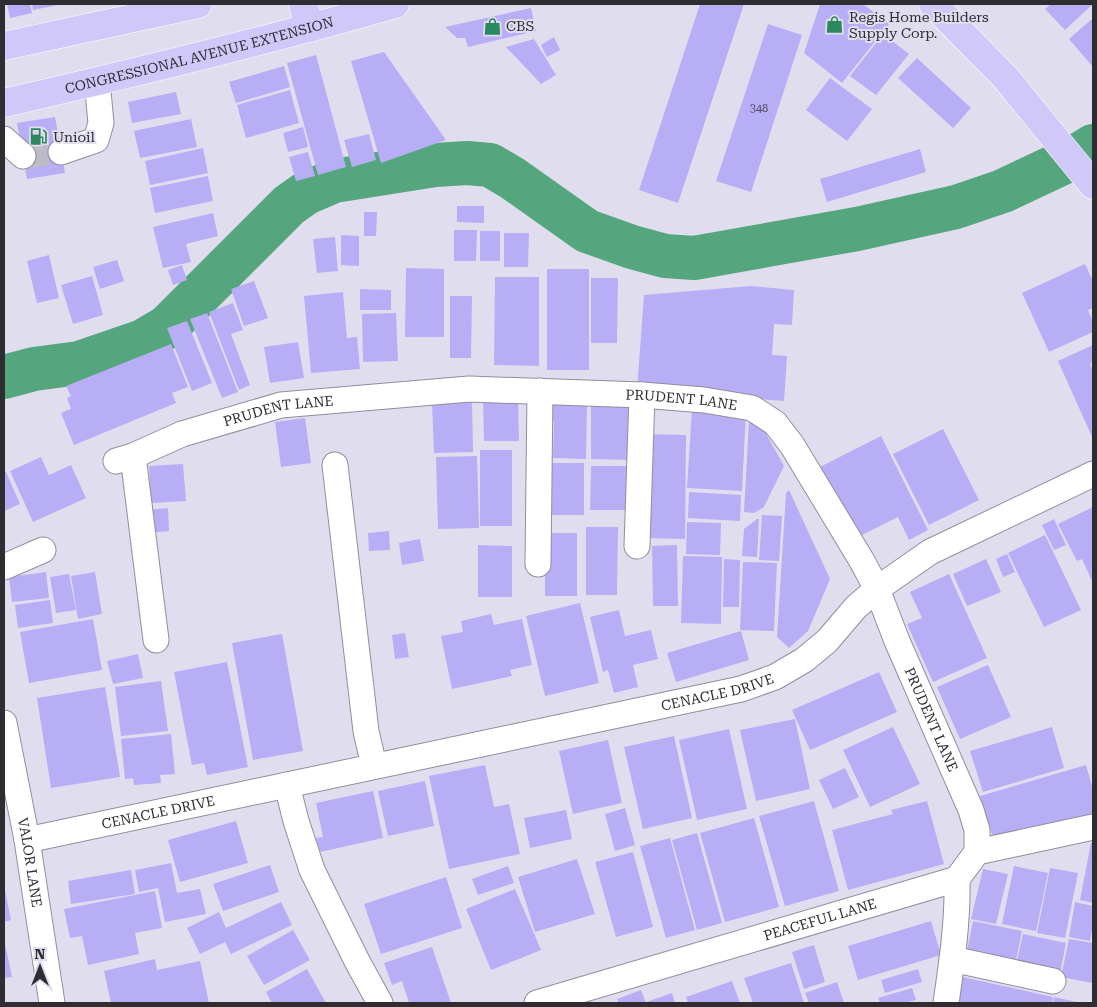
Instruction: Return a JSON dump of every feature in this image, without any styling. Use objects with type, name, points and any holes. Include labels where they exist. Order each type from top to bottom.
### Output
[{"type":"main road","points":[[4,46],[148,10],[198,4]]},
{"type":"main road","name":"CONGRESSIONAL AVENUE EXTENSION","points":[[4,103],[97,81],[307,16],[395,4]]},
{"type":"main road","points":[[933,4],[1004,76],[1093,185]]},
{"type":"street","points":[[61,152],[96,140],[101,123],[97,81]]},
{"type":"street","points":[[4,139],[23,156]]},
{"type":"street","name":"PRUDENT LANE","points":[[156,640],[124,459],[182,434],[282,405],[469,389],[642,395],[704,400],[752,408],[775,423],[792,445],[877,589],[897,641],[971,810],[977,830],[977,852]]},
{"type":"street","points":[[538,564],[540,391]]},
{"type":"street","points":[[637,546],[642,395]]},
{"type":"street","points":[[335,466],[366,731],[374,766]]},
{"type":"street","name":"CENACLE DRIVE","points":[[27,840],[741,689],[775,677],[804,660],[827,641],[856,608],[877,589],[930,552],[1093,474]]},
{"type":"street","points":[[4,567],[43,550]]},
{"type":"street","name":"VALOR LANE","points":[[4,723],[27,840],[52,1003]]},
{"type":"street","points":[[287,785],[296,821],[312,870],[356,961],[380,1003]]},
{"type":"street","points":[[946,1003],[952,959],[957,879],[977,852],[1093,827]]},
{"type":"street","name":"PEACEFUL LANE","points":[[537,1003],[957,879]]},
{"type":"street","points":[[952,959],[1053,981]]},
{"type":"building","points":[[7,4],[30,4],[32,13],[10,18]]},
{"type":"building","points":[[32,4],[58,4],[58,5],[33,10]]},
{"type":"building","points":[[700,4],[744,4],[678,203],[639,190]]},
{"type":"building","points":[[820,4],[863,4],[889,24],[842,83],[804,53]]},
{"type":"building","points":[[1051,4],[1093,4],[1065,30],[1045,9]]},
{"type":"building","points":[[531,8],[536,31],[468,47],[465,38],[457,38],[445,27]]},
{"type":"building","points":[[1093,18],[1093,67],[1069,39]]},
{"type":"building","points":[[768,24],[802,35],[751,192],[716,181]]},
{"type":"building","points":[[883,34],[909,54],[876,95],[850,76]]},
{"type":"building","points":[[554,37],[560,50],[547,57],[541,45]]},
{"type":"building","points":[[534,39],[556,75],[541,84],[506,47]]},
{"type":"building","points":[[384,52],[446,140],[381,163],[351,61]]},
{"type":"building","points":[[316,55],[346,167],[318,175],[287,63]]},
{"type":"building","points":[[917,58],[971,108],[953,128],[898,78]]},
{"type":"building","points":[[284,66],[290,87],[236,103],[229,82]]},
{"type":"building","points":[[830,78],[872,109],[847,141],[806,110]]},
{"type":"building","points":[[290,90],[299,123],[246,138],[237,105]]},
{"type":"building","points":[[176,92],[181,114],[132,123],[128,102]]},
{"type":"building","name":"Unioil","points":[[55,117],[65,173],[27,179],[17,123]]},
{"type":"building","points":[[191,119],[197,147],[140,158],[134,131]]},
{"type":"building","points":[[303,127],[308,147],[288,152],[283,133]]},
{"type":"building","points":[[369,134],[376,160],[352,167],[344,140]]},
{"type":"building","points":[[203,148],[208,173],[150,185],[145,161]]},
{"type":"building","points":[[920,149],[926,172],[827,202],[820,179]]},
{"type":"building","points":[[308,152],[315,176],[296,181],[289,157]]},
{"type":"building","points":[[208,176],[213,201],[155,213],[150,188]]},
{"type":"building","points":[[457,206],[484,206],[484,223],[457,222]]},
{"type":"building","points":[[364,212],[377,212],[376,236],[364,236]]},
{"type":"building","points":[[213,213],[218,236],[186,244],[191,262],[163,268],[153,227]]},
{"type":"building","points":[[454,230],[477,230],[476,261],[454,261]]},
{"type":"building","points":[[480,231],[500,231],[500,261],[480,261]]},
{"type":"building","points":[[504,233],[529,233],[528,267],[504,267]]},
{"type":"building","points":[[341,235],[359,236],[359,266],[341,265]]},
{"type":"building","points":[[335,237],[338,271],[317,273],[313,239]]},
{"type":"building","points":[[49,255],[59,298],[37,303],[27,261]]},
{"type":"building","points":[[117,260],[124,281],[100,289],[93,267]]},
{"type":"building","points":[[1085,264],[1093,281],[1093,308],[1088,310],[1093,322],[1093,332],[1049,352],[1022,293]]},
{"type":"building","points":[[182,265],[187,280],[173,285],[168,270]]},
{"type":"building","points":[[406,268],[444,269],[444,337],[405,337]]},
{"type":"building","points":[[547,269],[589,269],[589,370],[547,370]]},
{"type":"building","points":[[92,276],[103,315],[73,324],[61,285]]},
{"type":"building","points":[[495,277],[539,277],[539,366],[494,365]]},
{"type":"building","points":[[591,278],[618,278],[617,343],[591,343]]},
{"type":"building","points":[[254,281],[268,318],[244,326],[231,289]]},
{"type":"building","points":[[751,286],[794,290],[792,325],[774,324],[772,355],[787,356],[784,401],[637,390],[644,295]]},
{"type":"building","points":[[360,289],[391,290],[391,310],[360,310]]},
{"type":"building","points":[[343,292],[347,338],[357,337],[360,369],[311,373],[304,296]]},
{"type":"building","points":[[450,296],[472,296],[471,358],[450,358]]},
{"type":"building","points":[[233,303],[243,330],[231,334],[250,385],[239,390],[209,312]]},
{"type":"building","points":[[207,313],[238,392],[222,398],[190,319]]},
{"type":"building","points":[[396,313],[398,361],[363,362],[362,314]]},
{"type":"building","points":[[187,321],[212,383],[192,391],[167,328]]},
{"type":"building","points":[[298,342],[304,378],[270,383],[264,347]]},
{"type":"building","points":[[171,344],[188,387],[172,393],[176,403],[74,445],[61,413],[71,409],[67,398],[71,396],[66,386]]},
{"type":"building","points":[[1093,345],[1093,362],[1090,364],[1093,371],[1093,439],[1058,361]]},
{"type":"building","points":[[483,395],[518,395],[519,441],[484,441]]},
{"type":"building","points":[[472,401],[473,452],[434,453],[432,403]]},
{"type":"building","points":[[591,401],[636,401],[635,460],[591,459]]},
{"type":"building","points":[[547,402],[587,403],[586,459],[553,458],[554,421],[547,420]]},
{"type":"building","points":[[692,409],[746,412],[742,491],[687,488]]},
{"type":"building","points":[[305,418],[311,463],[281,467],[275,422]]},
{"type":"building","points":[[749,420],[759,421],[784,466],[764,507],[754,513],[744,512]]},
{"type":"building","points":[[943,429],[979,500],[929,525],[893,454]]},
{"type":"building","points":[[647,434],[686,435],[685,539],[646,538]]},
{"type":"building","points":[[881,436],[928,530],[909,540],[898,517],[850,541],[814,470]]},
{"type":"building","points":[[480,450],[512,450],[512,526],[480,526]]},
{"type":"building","points":[[477,456],[479,528],[438,529],[436,457]]},
{"type":"building","points":[[41,457],[49,475],[71,465],[86,498],[33,522],[10,471]]},
{"type":"building","points":[[548,463],[584,463],[584,515],[548,515]]},
{"type":"building","points":[[183,464],[186,501],[151,503],[149,466]]},
{"type":"building","points":[[591,466],[634,466],[634,521],[625,521],[626,510],[590,510]]},
{"type":"building","points":[[4,472],[6,472],[20,504],[4,511]]},
{"type":"building","points":[[789,490],[830,579],[808,631],[789,648],[777,637],[786,493]]},
{"type":"building","points":[[689,492],[741,495],[740,521],[688,518]]},
{"type":"building","points":[[1093,507],[1093,583],[1082,559],[1077,561],[1058,524]]},
{"type":"building","points":[[168,508],[169,531],[147,533],[145,510]]},
{"type":"building","points":[[762,515],[782,516],[779,561],[759,560]]},
{"type":"building","points":[[759,519],[757,557],[742,556],[744,529]]},
{"type":"building","points":[[1054,519],[1066,545],[1054,550],[1042,525]]},
{"type":"building","points":[[687,522],[721,523],[720,555],[686,554]]},
{"type":"building","points":[[586,527],[618,527],[617,595],[586,595]]},
{"type":"building","points":[[389,531],[390,550],[369,551],[368,533]]},
{"type":"building","points":[[545,533],[577,533],[577,596],[545,596]]},
{"type":"building","points":[[1045,535],[1081,610],[1044,627],[1008,553]]},
{"type":"building","points":[[420,539],[424,561],[402,565],[399,543]]},
{"type":"building","points":[[478,545],[512,546],[512,597],[478,597]]},
{"type":"building","points":[[677,545],[678,606],[653,606],[652,546]]},
{"type":"building","points":[[1007,554],[1015,572],[1003,577],[996,559]]},
{"type":"building","points":[[683,556],[722,557],[721,624],[681,623]]},
{"type":"building","points":[[724,559],[740,560],[739,607],[723,607]]},
{"type":"building","points":[[986,559],[1001,592],[967,606],[953,574]]},
{"type":"building","points":[[743,562],[777,563],[774,631],[740,630]]},
{"type":"building","points":[[46,572],[49,598],[12,602],[9,577]]},
{"type":"building","points":[[95,572],[102,614],[78,619],[71,576]]},
{"type":"building","points":[[69,574],[76,610],[56,613],[50,577]]},
{"type":"building","points":[[949,574],[987,658],[933,682],[907,624],[922,618],[910,592]]},
{"type":"building","points":[[50,600],[53,623],[18,628],[15,605]]},
{"type":"building","points":[[580,603],[599,683],[545,696],[526,616]]},
{"type":"building","points":[[619,610],[625,636],[651,630],[658,659],[633,665],[638,687],[614,693],[608,670],[603,672],[590,617]]},
{"type":"building","points":[[491,614],[494,625],[522,619],[532,665],[510,670],[512,676],[452,689],[441,636],[463,632],[461,621]]},
{"type":"building","points":[[93,619],[102,670],[29,683],[20,632]]},
{"type":"building","points":[[741,631],[749,660],[676,682],[667,653]]},
{"type":"building","points":[[405,633],[409,657],[395,659],[392,635]]},
{"type":"building","points":[[282,634],[303,751],[253,760],[232,643]]},
{"type":"building","points":[[138,654],[143,678],[113,684],[107,661]]},
{"type":"building","points":[[227,662],[248,767],[207,775],[204,763],[192,765],[174,672]]},
{"type":"building","points":[[988,665],[1011,717],[960,739],[937,687]]},
{"type":"building","points":[[879,672],[897,712],[810,750],[792,710]]},
{"type":"building","points":[[161,681],[168,731],[121,736],[115,687]]},
{"type":"building","points":[[105,687],[120,777],[51,788],[37,698]]},
{"type":"building","points":[[795,719],[810,789],[756,801],[740,730]]},
{"type":"building","points":[[893,727],[920,784],[870,807],[843,750]]},
{"type":"building","points":[[1052,727],[1064,768],[983,792],[970,751]]},
{"type":"building","points":[[729,729],[747,809],[697,820],[679,740]]},
{"type":"building","points":[[171,734],[175,774],[160,775],[161,783],[134,785],[133,778],[125,779],[121,739]]},
{"type":"building","points":[[674,736],[692,818],[643,829],[624,747]]},
{"type":"building","points":[[608,740],[622,803],[573,814],[559,751]]},
{"type":"building","points":[[485,765],[494,807],[509,804],[520,854],[449,869],[429,776]]},
{"type":"building","points":[[1086,765],[1093,790],[1093,815],[995,844],[980,796]]},
{"type":"building","points":[[845,768],[859,797],[833,809],[819,780]]},
{"type":"building","points":[[425,781],[434,826],[388,836],[378,791]]},
{"type":"building","points":[[373,791],[383,838],[320,852],[316,838],[323,837],[316,803]]},
{"type":"building","points":[[814,801],[839,891],[785,906],[759,816]]},
{"type":"building","points":[[927,801],[944,864],[848,890],[832,830],[893,814],[891,810]]},
{"type":"building","points":[[625,808],[635,845],[615,851],[605,814]]},
{"type":"building","points":[[566,810],[572,839],[530,848],[524,818]]},
{"type":"building","points":[[754,818],[779,907],[725,922],[700,833]]},
{"type":"building","points":[[236,821],[248,863],[180,882],[168,840]]},
{"type":"building","points":[[697,833],[722,923],[697,930],[672,840]]},
{"type":"building","points":[[670,838],[695,930],[666,938],[640,846]]},
{"type":"building","points":[[1091,843],[1093,843],[1093,903],[1080,900]]},
{"type":"building","points":[[633,852],[653,927],[616,937],[595,862]]},
{"type":"building","points":[[577,859],[595,914],[535,932],[518,877]]},
{"type":"building","points":[[171,863],[177,893],[200,889],[206,914],[165,922],[158,888],[139,892],[135,870]]},
{"type":"building","points":[[270,865],[279,892],[223,911],[213,884]]},
{"type":"building","points":[[508,866],[514,883],[478,895],[472,879]]},
{"type":"building","points":[[1014,866],[1048,873],[1036,931],[1002,924]]},
{"type":"building","points":[[1050,868],[1078,873],[1065,938],[1037,933]]},
{"type":"building","points":[[983,869],[1008,874],[996,924],[971,919]]},
{"type":"building","points":[[131,870],[135,894],[71,904],[68,881]]},
{"type":"building","points":[[446,877],[462,928],[381,954],[364,904]]},
{"type":"building","points":[[4,885],[11,920],[4,922]]},
{"type":"building","points":[[515,889],[541,950],[491,970],[466,909]]},
{"type":"building","points":[[155,891],[162,928],[135,933],[139,954],[88,965],[82,936],[70,938],[64,909]]},
{"type":"building","points":[[281,902],[292,925],[231,954],[225,942],[200,954],[187,928],[219,912],[226,928]]},
{"type":"building","points":[[1075,902],[1093,906],[1093,924],[1090,941],[1069,937]]},
{"type":"building","points":[[931,921],[941,955],[858,980],[848,946]]},
{"type":"building","points":[[973,921],[1022,931],[1014,970],[965,960]]},
{"type":"building","points":[[293,930],[310,960],[264,985],[247,956]]},
{"type":"building","points":[[1023,934],[1066,943],[1059,978],[1015,969]]},
{"type":"building","points":[[4,939],[12,977],[4,978]]},
{"type":"building","points":[[1069,939],[1093,943],[1093,983],[1061,977]]},
{"type":"building","points":[[814,945],[825,982],[804,989],[792,952]]},
{"type":"building","points":[[432,947],[451,1003],[409,1003],[402,981],[392,985],[384,963]]},
{"type":"building","points":[[155,959],[157,970],[200,961],[209,1003],[111,1003],[104,971]]},
{"type":"building","points":[[791,963],[804,1003],[753,1003],[744,978]]},
{"type":"building","points":[[307,969],[326,1003],[272,1003],[266,992]]},
{"type":"building","points":[[918,969],[922,982],[885,993],[881,980]]},
{"type":"building","points":[[958,976],[1053,997],[1052,1003],[952,1003]]},
{"type":"building","points":[[732,981],[740,1003],[688,1003],[686,997]]},
{"type":"building","points":[[837,982],[844,1003],[809,1003],[805,993]]},
{"type":"building","points":[[912,988],[916,1000],[904,1003],[880,1003],[878,998]]},
{"type":"building","points":[[641,990],[646,1003],[619,1003],[617,999]]},
{"type":"building","points":[[672,993],[675,1003],[646,1002]]},
{"type":"building","points":[[1054,997],[1077,1002],[1077,1003],[1053,1003]]},
{"type":"waterway","points":[[4,377],[34,369],[79,363],[143,341],[167,327],[289,205],[306,193],[334,181],[435,165],[467,163],[490,165],[512,178],[587,231],[632,247],[665,256],[694,258],[857,229],[956,207],[1003,191],[1075,157],[1093,146]]},
{"type":"tunnel","points":[[23,156],[61,152]]},
{"type":"place","name":"Regis Home Builders Supply Corp.","points":[[835,25]]},
{"type":"place","name":"CBS","points":[[492,26]]},
{"type":"place","name":"Unioil","points":[[39,137]]}]
